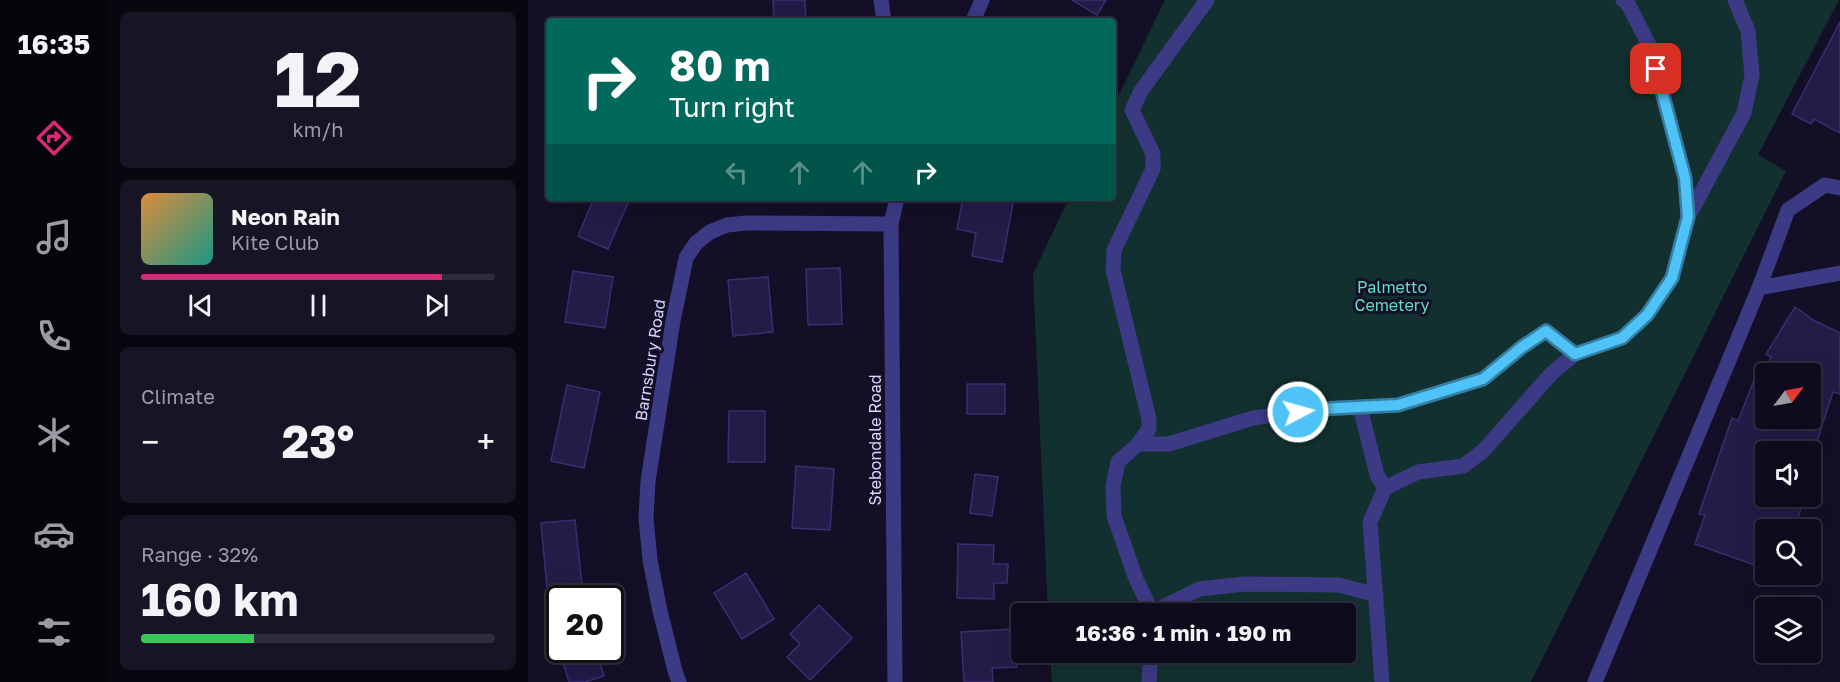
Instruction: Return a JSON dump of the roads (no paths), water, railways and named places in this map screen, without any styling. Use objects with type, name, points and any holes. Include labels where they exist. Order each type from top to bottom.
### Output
[{"type":"street","points":[[881,0],[884,18]]},
{"type":"street","points":[[974,18],[982,0]]},
{"type":"street","points":[[1148,603],[1136,579],[1114,516],[1113,486],[1118,462],[1138,444],[1149,429],[1149,419],[1113,270],[1114,250],[1153,169],[1153,154],[1132,110],[1141,91],[1207,0]]},
{"type":"street","points":[[1623,0],[1628,4],[1650,49],[1685,178],[1688,217]]},
{"type":"street","points":[[1382,682],[1370,522],[1385,488],[1418,472],[1463,466],[1483,451],[1552,373],[1575,354],[1622,338],[1647,315],[1672,278],[1688,217],[1744,113],[1752,75],[1748,31],[1735,0]]},
{"type":"street","points":[[1595,682],[1759,288],[1788,210],[1825,185],[1840,188]]},
{"type":"street","name":"Stebondale Road","points":[[895,682],[891,224],[896,201]]},
{"type":"street","name":"Barnsbury Road","points":[[679,682],[660,611],[650,560],[646,518],[648,481],[673,321],[686,258],[696,243],[710,232],[728,225],[746,223],[891,224]]},
{"type":"street","points":[[1759,288],[1840,273]]},
{"type":"street","points":[[1138,444],[1169,444],[1252,418],[1320,409],[1398,405],[1483,379],[1522,347],[1546,331],[1575,354]]},
{"type":"street","points":[[1360,407],[1377,475],[1385,488]]},
{"type":"street","points":[[1172,603],[1199,589],[1244,585],[1339,585],[1376,595]]},
{"type":"street","points":[[1149,682],[1150,663]]},
{"type":"park label","name":"Palmetto Cemetery","points":[[1392,296]]}]
